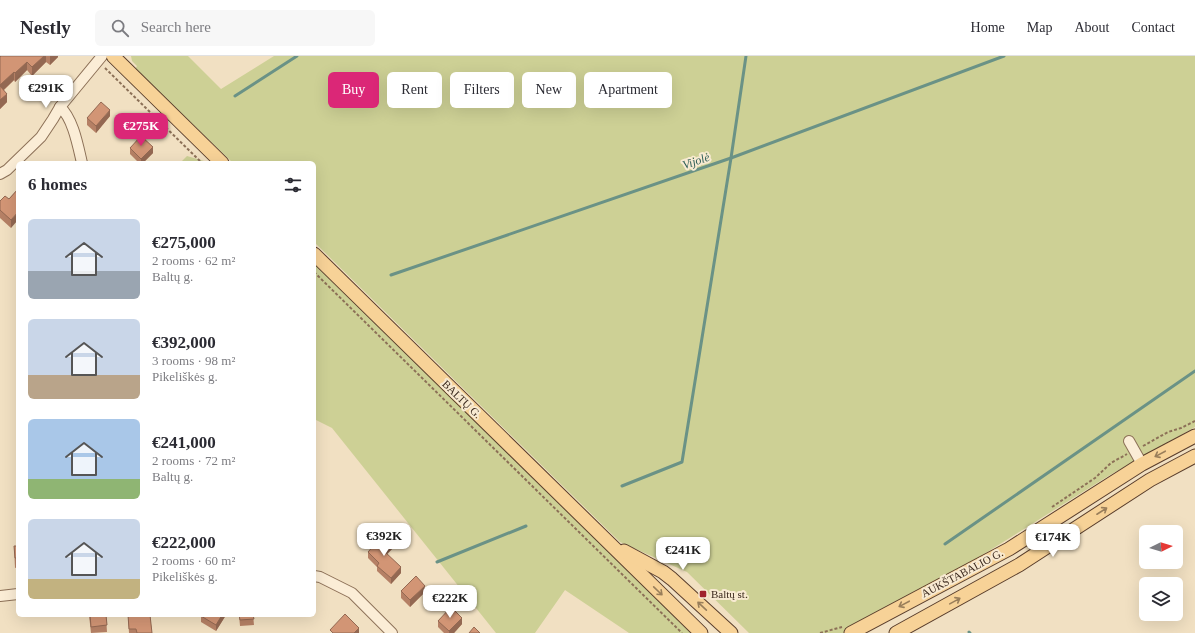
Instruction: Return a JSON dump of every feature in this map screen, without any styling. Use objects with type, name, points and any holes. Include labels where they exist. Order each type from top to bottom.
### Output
[{"type":"main road","points":[[113,56],[220,161]]},
{"type":"main road","name":"BALTŲ G.","points":[[316,256],[701,633]]},
{"type":"main road","name":"AUKŠTABALIO G.","points":[[848,629],[1009,548],[1142,464],[1195,436]]},
{"type":"main road","name":"AUKŠTABALIO G.","points":[[896,633],[1019,565],[1150,480],[1195,456]]},
{"type":"main road","name":"BALTŲ G.","points":[[610,544],[663,572],[731,633]]},
{"type":"street","points":[[16,161],[41,137],[54,119],[60,107],[100,58]]},
{"type":"street","points":[[60,107],[69,119],[82,161]]},
{"type":"street","points":[[0,174],[7,170],[16,161]]},
{"type":"street","points":[[1129,441],[1142,464]]},
{"type":"street","points":[[316,576],[352,593],[392,633]]},
{"type":"street","points":[[0,596],[16,594]]},
{"type":"path","points":[[100,58],[200,161]]},
{"type":"path","points":[[316,274],[682,633]]},
{"type":"path","points":[[1049,509],[1095,478],[1111,463],[1168,432],[1195,421]]},
{"type":"path","points":[[820,633],[839,628],[848,629]]},
{"type":"green space","points":[[131,56],[188,56],[221,89],[274,56],[1195,56],[1195,427],[1110,475],[952,574],[844,633],[749,633],[687,572],[620,542],[316,244],[316,161],[231,161],[135,69],[137,66],[132,61]]},
{"type":"green space","points":[[187,156],[204,161],[182,161]]},
{"type":"green space","points":[[316,264],[693,633],[629,633],[565,590],[535,633],[496,633],[332,428],[316,420]]},
{"type":"building","points":[[1,56],[44,56],[32,67],[27,62],[0,85]]},
{"type":"building","points":[[0,86],[7,94],[0,100]]},
{"type":"building","points":[[101,102],[110,110],[96,126],[87,118]]},
{"type":"building","points":[[141,136],[153,147],[141,159],[130,148]]},
{"type":"building","points":[[16,191],[16,214],[11,220],[0,210],[0,201],[5,196],[9,199]]},
{"type":"building","points":[[384,534],[393,542],[384,551],[401,567],[391,578],[377,566],[379,563],[368,552]]},
{"type":"building","points":[[14,546],[16,546],[16,558]]},
{"type":"building","points":[[416,576],[425,586],[410,600],[401,591]]},
{"type":"building","points":[[451,607],[462,618],[449,631],[438,621]]},
{"type":"building","points":[[345,614],[359,628],[354,633],[333,633],[330,630]]},
{"type":"building","points":[[90,617],[106,617],[107,625],[91,627]]},
{"type":"building","points":[[128,617],[150,617],[152,633],[137,633],[136,629],[129,629]]},
{"type":"building","points":[[203,617],[221,617],[216,625]]},
{"type":"building","points":[[239,617],[254,617],[254,619],[240,620]]},
{"type":"building","points":[[474,627],[480,633],[469,633]]},
{"type":"waterway","points":[[235,96],[297,56]]},
{"type":"waterway","points":[[622,486],[682,462],[746,56]]},
{"type":"waterway","name":"Vijolė","points":[[391,275],[731,158],[1004,56]]},
{"type":"waterway","points":[[945,544],[1195,371]]},
{"type":"waterway","points":[[437,562],[526,526]]},
{"type":"place","name":"Baltų st.","points":[[703,594]]}]
